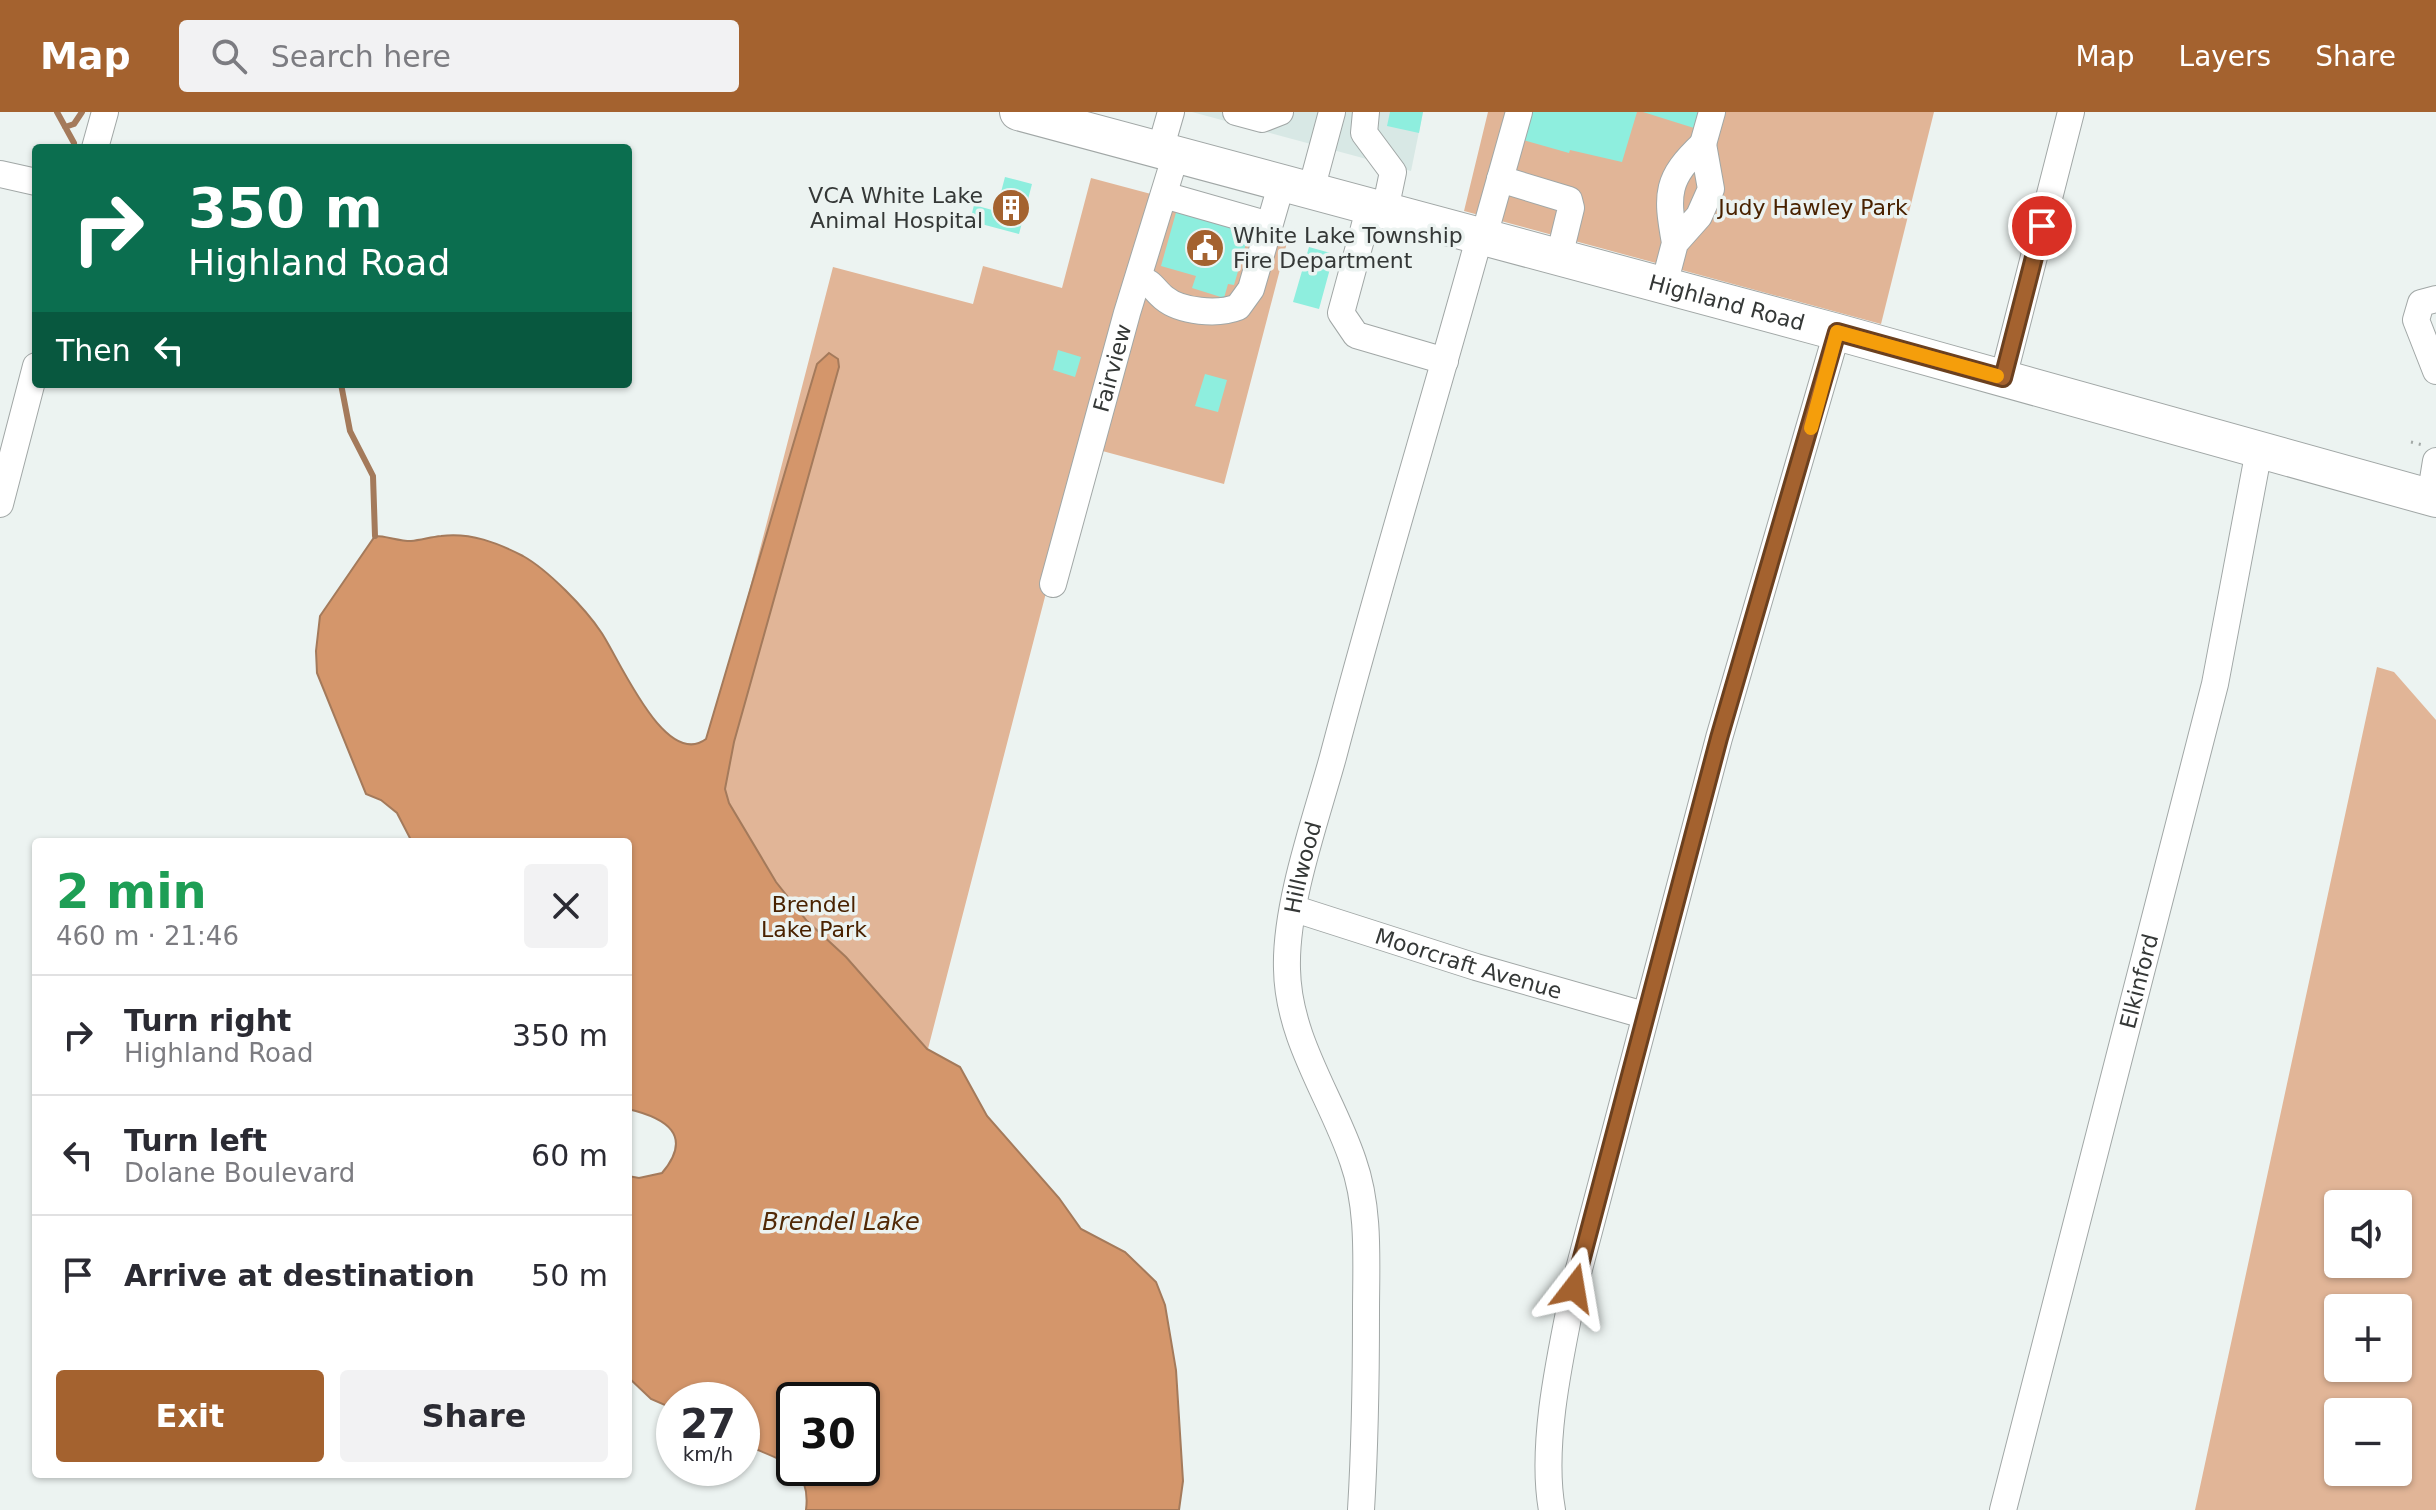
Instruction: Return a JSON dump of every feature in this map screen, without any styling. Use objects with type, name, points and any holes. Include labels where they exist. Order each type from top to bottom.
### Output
[{"type":"highway","name":"Highland Road","points":[[1018,112],[1837,332],[2433,499]]},
{"type":"street","points":[[96,144],[105,112]]},
{"type":"street","name":"Fairview","points":[[1053,584],[1127,313],[1164,195],[1171,112]]},
{"type":"street","points":[[1236,112],[1262,119],[1280,112]]},
{"type":"street","points":[[1139,279],[1146,280],[1167,301],[1178,305],[1209,311],[1238,307],[1251,289],[1269,225],[1296,186],[1331,112]]},
{"type":"street","points":[[1366,112],[1364,133],[1393,172],[1341,313],[1356,335],[1445,361]]},
{"type":"street","name":"Hillwood","points":[[1361,1510],[1366,1434],[1366,1228],[1354,1163],[1306,1052],[1293,1012],[1287,971],[1295,909],[1347,704],[1519,112]]},
{"type":"street","points":[[1675,243],[1699,216],[1711,189],[1703,144],[1712,112]]},
{"type":"street","points":[[2003,378],[2071,112]]},
{"type":"street","points":[[1664,285],[1675,243],[1669,214],[1673,176],[1703,144]]},
{"type":"street","points":[[0,174],[32,181]]},
{"type":"street","points":[[1500,179],[1569,200],[1571,208],[1559,257]]},
{"type":"street","points":[[1164,195],[1269,225]]},
{"type":"street","points":[[2436,299],[2421,303],[2416,320],[2436,371]]},
{"type":"street","points":[[1552,1510],[1551,1441],[1558,1368],[1574,1288],[1644,1015],[1781,519],[1837,332]]},
{"type":"street","points":[[0,504],[5,463],[32,379]]},
{"type":"street","name":"Elkinford","points":[[2003,1510],[2215,684],[2259,450]]},
{"type":"street","points":[[2433,499],[2436,461]]},
{"type":"street","name":"Moorcraft Avenue","points":[[1295,909],[1476,967],[1644,1015]]},
{"type":"shaded area","points":[[1192,112],[1423,112],[1411,171]]},
{"type":"green space","name":"Judy Hawley Park","points":[[1488,112],[1934,112],[1881,324],[1464,211]]},
{"type":"green space","name":"Brendel Lake Park","points":[[1091,178],[1290,231],[1224,484],[1084,446],[908,1126],[632,1052],[833,267],[973,304],[983,266],[1062,288]]},
{"type":"green space","points":[[2377,667],[2394,672],[2436,720],[2436,1510],[2195,1510]]},
{"type":"water","name":"Brendel Lake","points":[[829,353],[838,359],[839,367],[734,742],[725,789],[729,803],[776,882],[807,921],[846,957],[927,1049],[960,1067],[987,1116],[1059,1198],[1081,1229],[1125,1252],[1156,1282],[1165,1305],[1176,1370],[1183,1481],[1179,1510],[806,1510],[804,1486],[880,1486],[880,1382],[776,1382],[776,1458],[760,1451],[760,1382],[656,1382],[656,1401],[632,1381],[632,1177],[662,1173],[676,1148],[675,1138],[664,1123],[632,1110],[632,838],[410,838],[397,813],[381,800],[366,794],[317,673],[320,616],[375,536],[411,541],[452,535],[494,543],[533,562],[576,601],[601,632],[631,685],[660,726],[675,739],[690,744],[706,739],[817,364]]},
{"type":"building","points":[[1390,112],[1423,112],[1419,133],[1387,126]]},
{"type":"building","points":[[1528,112],[1637,112],[1622,162],[1570,150],[1569,153],[1520,139]]},
{"type":"building","points":[[1643,112],[1698,112],[1694,128]]},
{"type":"building","name":"VCA White Lake Animal Hospital","points":[[1005,177],[1032,184],[1019,234],[970,221],[974,205],[996,211]]},
{"type":"building","name":"White Lake Township Fire Department","points":[[1177,209],[1250,230],[1234,285],[1228,284],[1224,298],[1192,288],[1196,276],[1161,266]]},
{"type":"building","points":[[1309,247],[1334,254],[1319,309],[1293,302]]},
{"type":"building","points":[[1058,350],[1081,357],[1075,377],[1053,370]]},
{"type":"building","points":[[1205,374],[1227,380],[1218,412],[1195,406]]},
{"type":"waterway","points":[[57,112],[74,143]]},
{"type":"waterway","points":[[65,127],[74,124],[82,112]]},
{"type":"waterway","points":[[342,388],[350,431],[373,476],[375,536]]},
{"type":"slow traffic","points":[[1811,428],[1837,332],[1997,376]]},
{"type":"place","name":"VCA White Lake Animal Hospital","points":[[1011,208]]},
{"type":"place","name":"White Lake Township Fire Department","points":[[1205,248]]},
{"type":"route","points":[[1574,1288],[1619,1106],[1719,738],[1837,332],[2003,378],[2042,226]]}]
